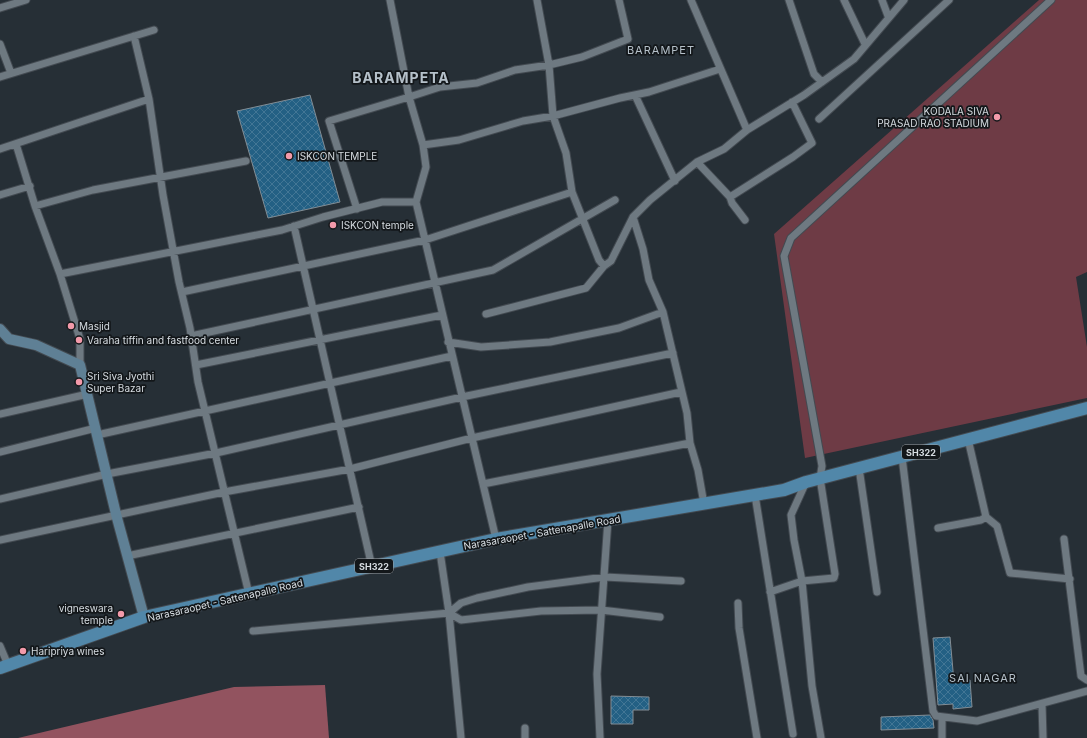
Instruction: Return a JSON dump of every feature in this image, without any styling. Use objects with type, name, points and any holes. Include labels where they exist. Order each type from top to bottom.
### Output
[{"type":"main road","name":"Narasaraopet - Sattenapalle Road","points":[[4,666],[144,618],[496,539],[784,490],[820,478],[1087,408]]},
{"type":"street","points":[[0,8],[26,0]]},
{"type":"street","points":[[390,0],[409,97],[423,145],[426,167],[416,202],[448,342],[496,539]]},
{"type":"street","points":[[537,0],[549,65],[553,116],[566,153],[572,192],[599,260],[604,266]]},
{"type":"street","points":[[357,209],[329,121],[440,87],[477,83],[515,70],[526,70],[582,57],[628,39],[619,0]]},
{"type":"street","points":[[690,0],[747,130]]},
{"type":"street","points":[[789,0],[814,74],[822,82]]},
{"type":"street","points":[[844,0],[865,44]]},
{"type":"street","points":[[882,0],[888,16]]},
{"type":"street","points":[[486,314],[586,288],[604,266],[611,261],[633,217],[650,200],[697,162],[724,150],[747,130],[792,102],[854,59],[888,16],[904,0]]},
{"type":"street","points":[[819,119],[949,0]]},
{"type":"street","points":[[770,592],[802,581],[834,578],[820,478],[822,466],[784,256],[791,238],[1051,0]]},
{"type":"street","points":[[0,77],[154,30]]},
{"type":"street","points":[[134,36],[149,99],[160,176],[205,412],[249,594]]},
{"type":"street","points":[[0,44],[11,73]]},
{"type":"street","points":[[423,145],[459,140],[523,121],[553,116],[649,92],[720,69]]},
{"type":"street","points":[[635,95],[675,181]]},
{"type":"street","points":[[0,149],[149,99]]},
{"type":"street","points":[[730,197],[793,157],[812,143],[792,102]]},
{"type":"street","points":[[16,144],[35,206],[60,274],[80,338],[80,365],[116,516],[144,618]]},
{"type":"street","points":[[35,206],[93,190],[160,176],[246,161]]},
{"type":"street","points":[[697,162],[730,197],[732,203],[745,220]]},
{"type":"street","points":[[0,195],[30,186]]},
{"type":"street","points":[[182,292],[425,240],[572,192]]},
{"type":"street","points":[[191,336],[313,308],[493,270],[615,200]]},
{"type":"street","points":[[60,274],[174,252],[294,226],[382,202],[416,202]]},
{"type":"street","points":[[633,217],[643,250],[649,280],[663,312],[687,413],[690,443],[698,470],[704,504]]},
{"type":"street","points":[[294,226],[372,567]]},
{"type":"street","points":[[448,342],[481,347],[550,342],[619,328],[663,312]]},
{"type":"street","points":[[196,365],[442,315]]},
{"type":"street","points":[[0,329],[4,338],[36,345],[80,365]]},
{"type":"street","points":[[0,499],[107,474],[216,453],[462,397],[673,353]]},
{"type":"street","points":[[0,452],[96,432],[205,412],[330,382],[452,356]]},
{"type":"street","points":[[0,540],[224,492],[350,469],[472,438],[681,392]]},
{"type":"street","points":[[0,414],[88,394]]},
{"type":"street","points":[[968,439],[986,517],[996,526],[1010,573],[1070,579]]},
{"type":"street","points":[[483,484],[690,443]]},
{"type":"street","points":[[902,457],[933,711],[936,716],[977,721],[1087,691]]},
{"type":"street","points":[[859,468],[876,592]]},
{"type":"street","points":[[806,482],[791,515],[802,581],[812,686],[821,738]]},
{"type":"street","points":[[755,495],[793,734]]},
{"type":"street","points":[[127,556],[359,507]]},
{"type":"street","points":[[938,528],[981,520],[986,517]]},
{"type":"street","points":[[600,738],[597,674],[608,520]]},
{"type":"street","points":[[1064,539],[1081,676],[1087,680]]},
{"type":"street","points":[[440,552],[449,613],[461,738]]},
{"type":"street","points":[[253,631],[449,613],[461,603],[477,598],[528,587],[605,577],[681,581]]},
{"type":"street","points":[[738,603],[739,628],[757,738]]},
{"type":"street","points":[[449,613],[461,620],[541,611],[601,610],[660,617]]},
{"type":"street","points":[[0,646],[4,666]]},
{"type":"street","points":[[1042,704],[1043,738]]},
{"type":"street","points":[[942,717],[942,738]]},
{"type":"street","points":[[525,738],[526,728]]},
{"type":"shaded area","name":"KODALA SIVA PRASAD RAO STADIUM","points":[[1039,0],[1087,0],[1087,272],[1076,277],[1087,347],[1087,398],[805,458],[774,234]]},
{"type":"shaded area","points":[[325,685],[329,738],[18,738],[234,687]]},
{"type":"building","name":"ISKCON TEMPLE","points":[[310,95],[340,202],[268,218],[237,111]]},
{"type":"building","points":[[950,637],[954,682],[970,680],[972,707],[953,709],[953,704],[938,705],[933,638]]},
{"type":"building","points":[[611,696],[649,697],[649,710],[633,710],[633,724],[611,724]]},
{"type":"building","points":[[930,715],[933,720],[934,728],[881,730],[881,717]]},
{"type":"place","name":"KODALA SIVA PRASAD RAO STADIUM","points":[[997,117]]},
{"type":"place","name":"ISKCON TEMPLE","points":[[289,156]]},
{"type":"place","name":"ISKCON temple","points":[[333,225]]},
{"type":"place","name":"Masjid","points":[[71,326]]},
{"type":"place","name":"Varaha tiffin and fastfood center","points":[[79,340]]},
{"type":"place","name":"Sri Siva Jyothi Super Bazar","points":[[79,382]]},
{"type":"place","name":"vigneswara temple","points":[[121,614]]},
{"type":"place","name":"Haripriya wines","points":[[23,651]]},
{"type":"district","name":"BARAMPET","points":[[661,50]]},
{"type":"district","name":"BARAMPETA","points":[[401,77]]},
{"type":"district","name":"SAI NAGAR","points":[[983,678]]}]
